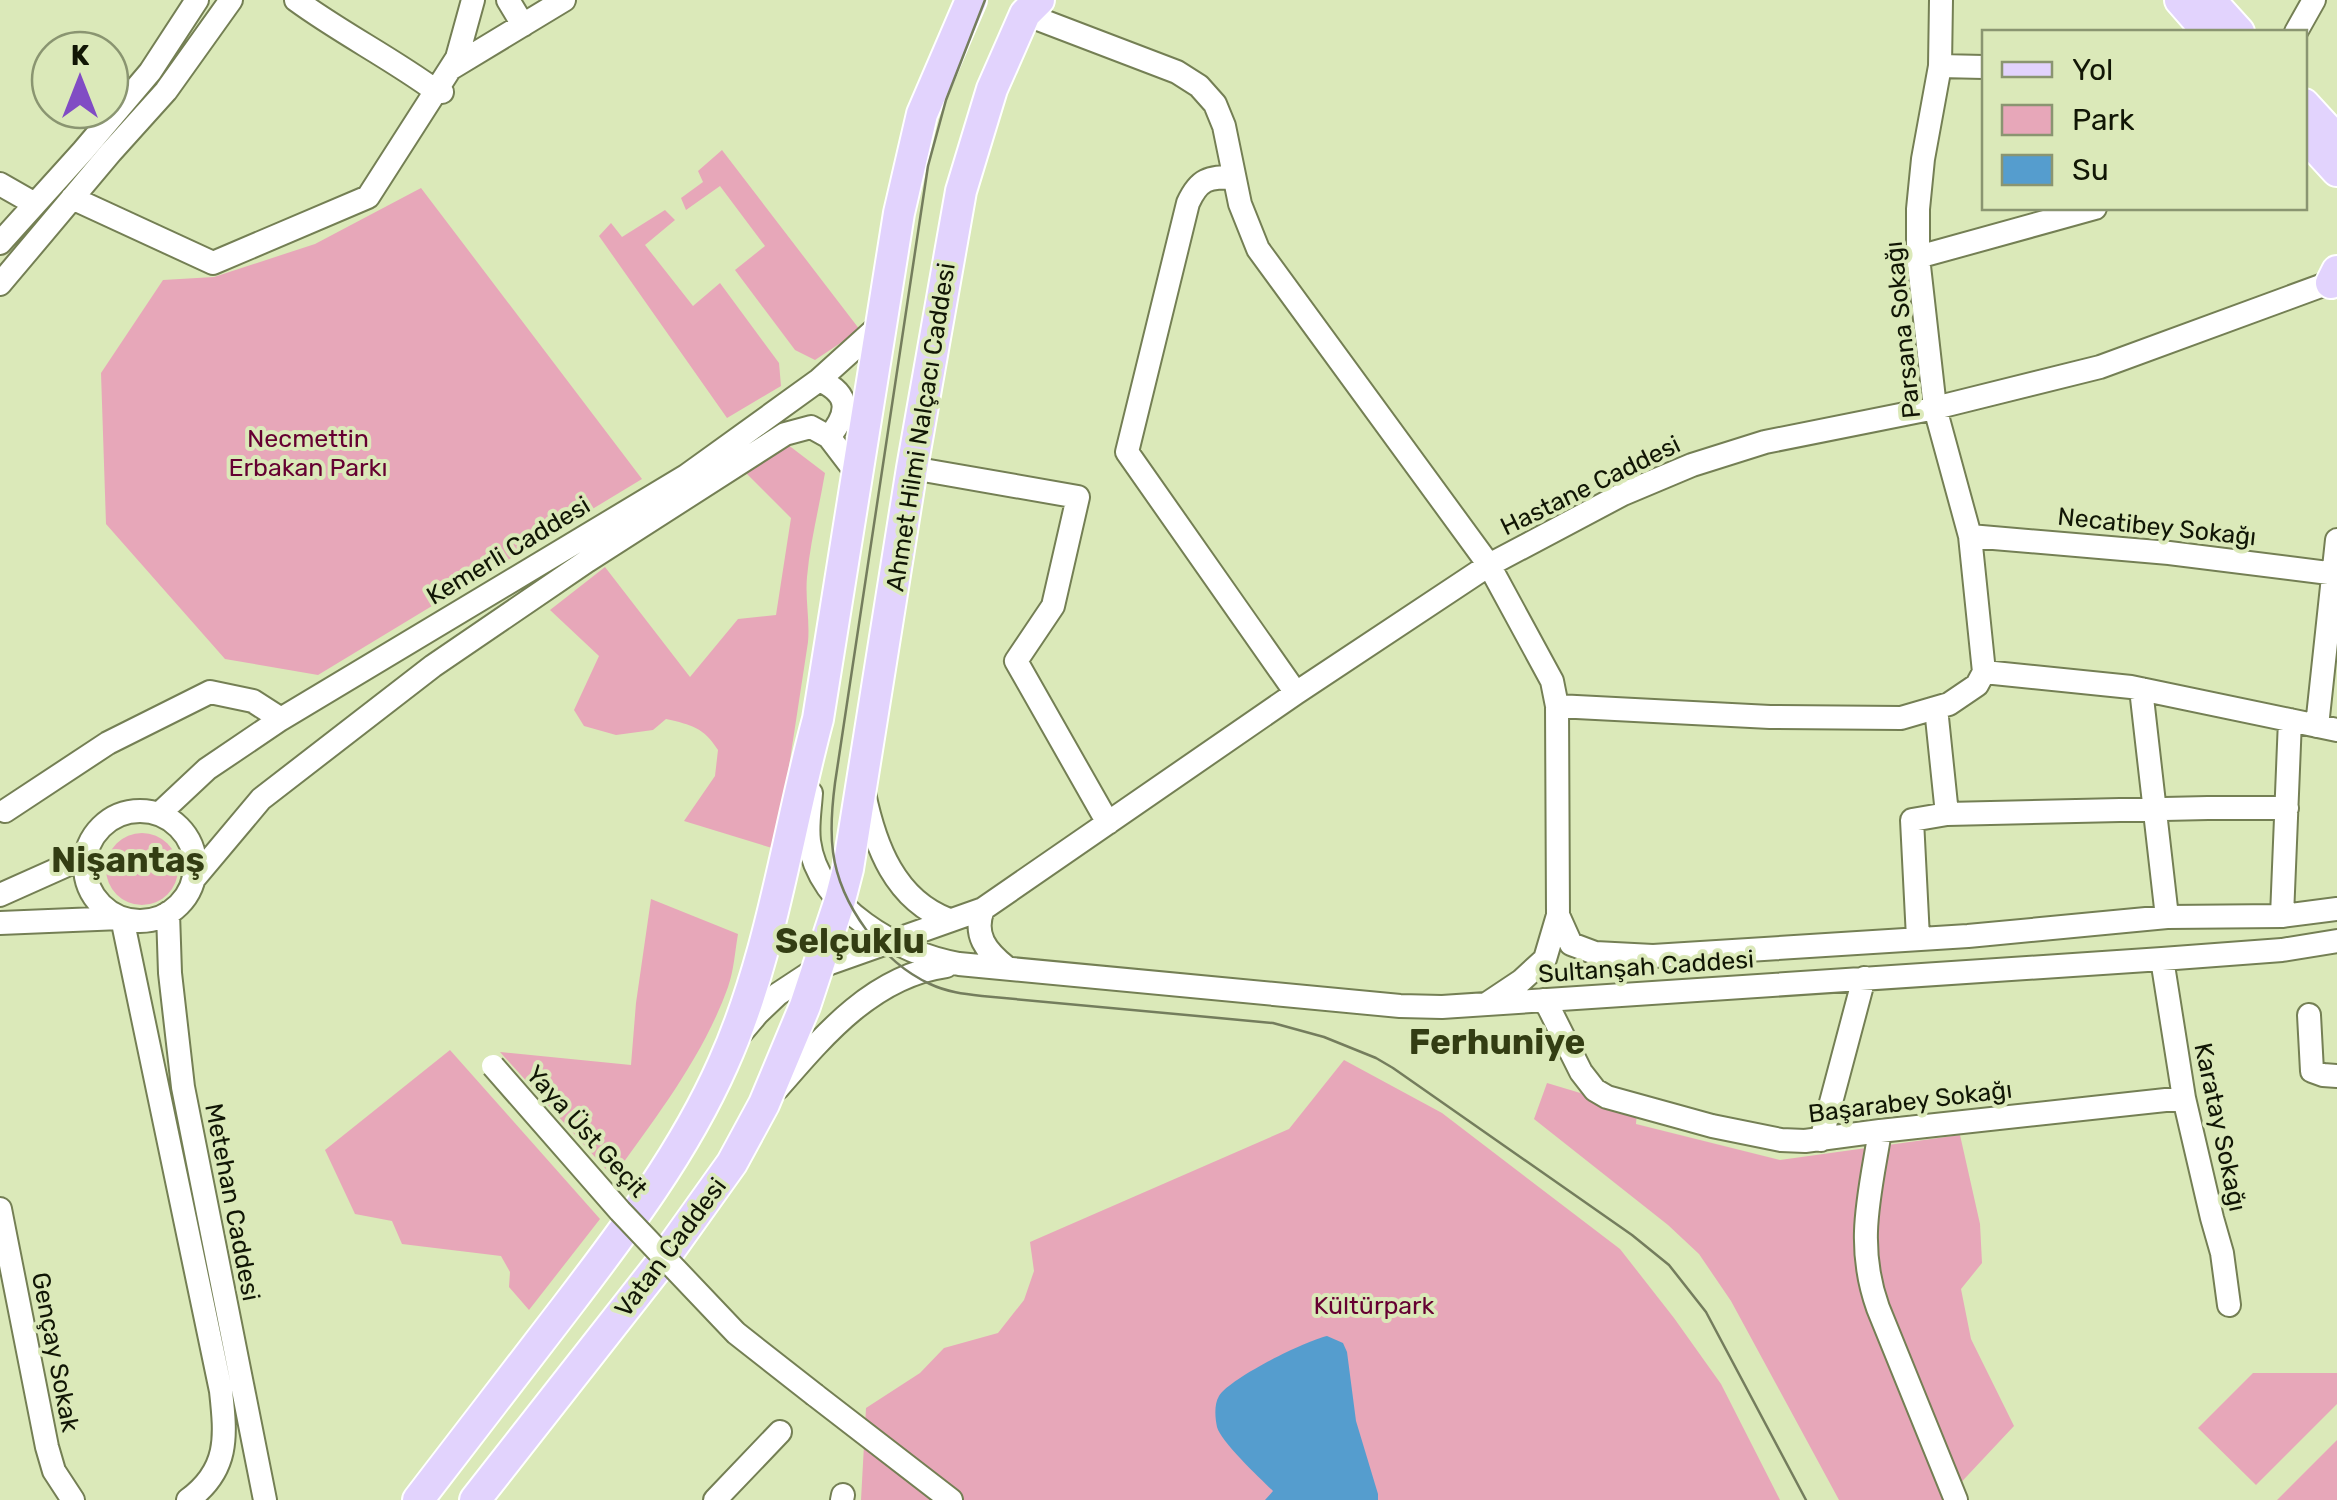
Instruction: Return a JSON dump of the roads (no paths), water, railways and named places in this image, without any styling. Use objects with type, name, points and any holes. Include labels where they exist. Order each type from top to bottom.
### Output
[{"type":"main road","points":[[818,719],[899,213],[922,114],[971,0]]},
{"type":"main road","points":[[2180,0],[2206,30]]},
{"type":"main road","points":[[2210,0],[2238,30]]},
{"type":"main road","name":"Ahmet Hilmi Nalçacı Caddesi","points":[[840,900],[961,191],[992,89],[1032,7]]},
{"type":"main road","points":[[2307,107],[2337,140]]},
{"type":"main road","points":[[2307,138],[2337,171]]},
{"type":"main road","name":"Vatan Caddesi","points":[[418,1500],[644,1202],[702,1107],[725,1061],[774,911],[818,719]]},
{"type":"main road","name":"Vatan Caddesi","points":[[475,1500],[660,1264],[732,1163],[764,1104],[806,1006],[840,900]]},
{"type":"street","points":[[0,243],[150,72],[198,0]]},
{"type":"street","points":[[0,284],[166,91],[231,0]]},
{"type":"street","points":[[296,0],[327,23],[403,67],[443,84]]},
{"type":"street","points":[[72,198],[214,262],[368,197],[458,58],[473,0]]},
{"type":"street","points":[[508,0],[523,25]]},
{"type":"street","points":[[443,84],[564,0]]},
{"type":"street","name":"Parsana Sokağı","points":[[1942,0],[1940,66],[1918,209],[1918,257],[1935,408],[1970,536],[1983,662]]},
{"type":"street","points":[[2297,30],[2314,0]]},
{"type":"street","points":[[1032,7],[1177,72],[1199,86],[1215,104],[1248,227],[1272,270],[1489,566],[1552,681],[1557,706],[1558,915],[1545,959],[1486,1004]]},
{"type":"street","points":[[1940,66],[1982,67]]},
{"type":"street","points":[[1234,177],[1213,177],[1196,186],[1188,203],[1127,452],[1296,693]]},
{"type":"street","points":[[0,184],[35,204]]},
{"type":"street","points":[[1918,257],[2044,214],[2078,210]]},
{"type":"street","name":"Hastane Caddesi","points":[[725,1061],[758,1012],[819,967],[983,909],[1296,693],[1489,566],[1623,494],[1718,456],[1799,434],[1935,408],[2100,367],[2335,278]]},
{"type":"street","name":"Kemerli Caddesi","points":[[158,814],[207,769],[282,719],[686,476],[819,380],[880,325]]},
{"type":"street","points":[[819,380],[833,386],[844,401],[842,421],[828,437],[858,474]]},
{"type":"street","name":"Kemerli Caddesi","points":[[193,880],[261,798],[433,666],[785,434],[811,427],[828,437]]},
{"type":"street","points":[[912,468],[1078,496],[1053,606],[1016,661],[1108,822]]},
{"type":"street","name":"Necatibey Sokağı","points":[[1970,536],[2169,553],[2335,574]]},
{"type":"street","points":[[1557,706],[1901,718],[1949,704],[1977,685],[1983,662],[2141,688],[2327,728],[2337,540]]},
{"type":"street","points":[[2141,688],[2167,917]]},
{"type":"street","points":[[4,810],[108,743],[210,692],[253,701],[282,719]]},
{"type":"street","points":[[1936,708],[1947,814]]},
{"type":"street","points":[[818,719],[808,822],[809,841],[819,872],[840,900],[890,941],[933,960],[959,964]]},
{"type":"street","points":[[2282,916],[2290,720]]},
{"type":"street","points":[[862,786],[883,854],[903,888],[932,914],[950,920]]},
{"type":"street","points":[[1918,938],[1912,820],[1947,814],[2286,808]]},
{"type":"street","points":[[0,924],[138,920],[168,913],[188,893],[195,864],[184,833],[158,814],[127,812],[112,818],[90,842],[85,857],[89,887],[97,900],[122,918]]},
{"type":"street","points":[[5,887],[85,857]]},
{"type":"street","points":[[983,909],[979,919],[981,939],[1006,967]]},
{"type":"street","name":"Sultanşah Caddesi","points":[[1558,915],[1572,944],[1595,953],[1653,956],[2167,917],[2282,916],[2337,909]]},
{"type":"street","name":"Metehan Caddesi","points":[[168,913],[170,973],[183,1087],[265,1500]]},
{"type":"street","name":"Metehan Caddesi","points":[[122,918],[224,1420],[220,1464],[210,1482],[188,1500]]},
{"type":"street","name":"Sultanşah Caddesi","points":[[959,964],[1442,1007],[2162,959],[2282,950],[2337,940]]},
{"type":"street","name":"Karatay Sokağı","points":[[2162,959],[2184,1098],[2222,1253],[2229,1305]]},
{"type":"street","points":[[764,1104],[815,1046],[860,1004],[902,978],[928,968],[959,964]]},
{"type":"street","points":[[1820,1140],[1864,978]]},
{"type":"street","points":[[1563,1032],[1572,1012],[1586,998]]},
{"type":"street","name":"Başarabey Sokağı","points":[[1542,1000],[1550,1008],[1587,1082],[1607,1097],[1780,1140],[1820,1140],[1880,1130],[2184,1098]]},
{"type":"street","points":[[2309,1015],[2312,1071],[2337,1076]]},
{"type":"street","name":"Yaya Üst Geçit","points":[[493,1066],[620,1211],[736,1333],[951,1500]]},
{"type":"street","points":[[1880,1130],[1864,1230],[1867,1267],[1878,1308],[1956,1500]]},
{"type":"street","name":"Gençay Sokak","points":[[0,1209],[47,1446],[54,1471],[74,1500]]},
{"type":"street","points":[[715,1500],[780,1432]]},
{"type":"water","points":[[1327,1336],[1343,1343],[1347,1352],[1356,1421],[1378,1500],[1265,1500],[1273,1491],[1220,1434],[1215,1415],[1217,1399],[1252,1370]]},
{"type":"tram line","points":[[985,0],[946,100],[928,166],[835,783],[833,852],[844,892],[854,911],[896,962],[943,989],[1273,1023],[1324,1037],[1393,1068],[1669,1265],[1706,1312],[1806,1500]]},
{"type":"district","name":"Nişantaş","points":[[128,860]]},
{"type":"district","name":"Selçuklu","points":[[850,941]]},
{"type":"district","name":"Ferhuniye","points":[[1497,1042]]},
{"type":"park label","name":"Necmettin Erbakan Parkı","points":[[308,452]]},
{"type":"park label","name":"Kültürpark","points":[[1374,1305]]}]
